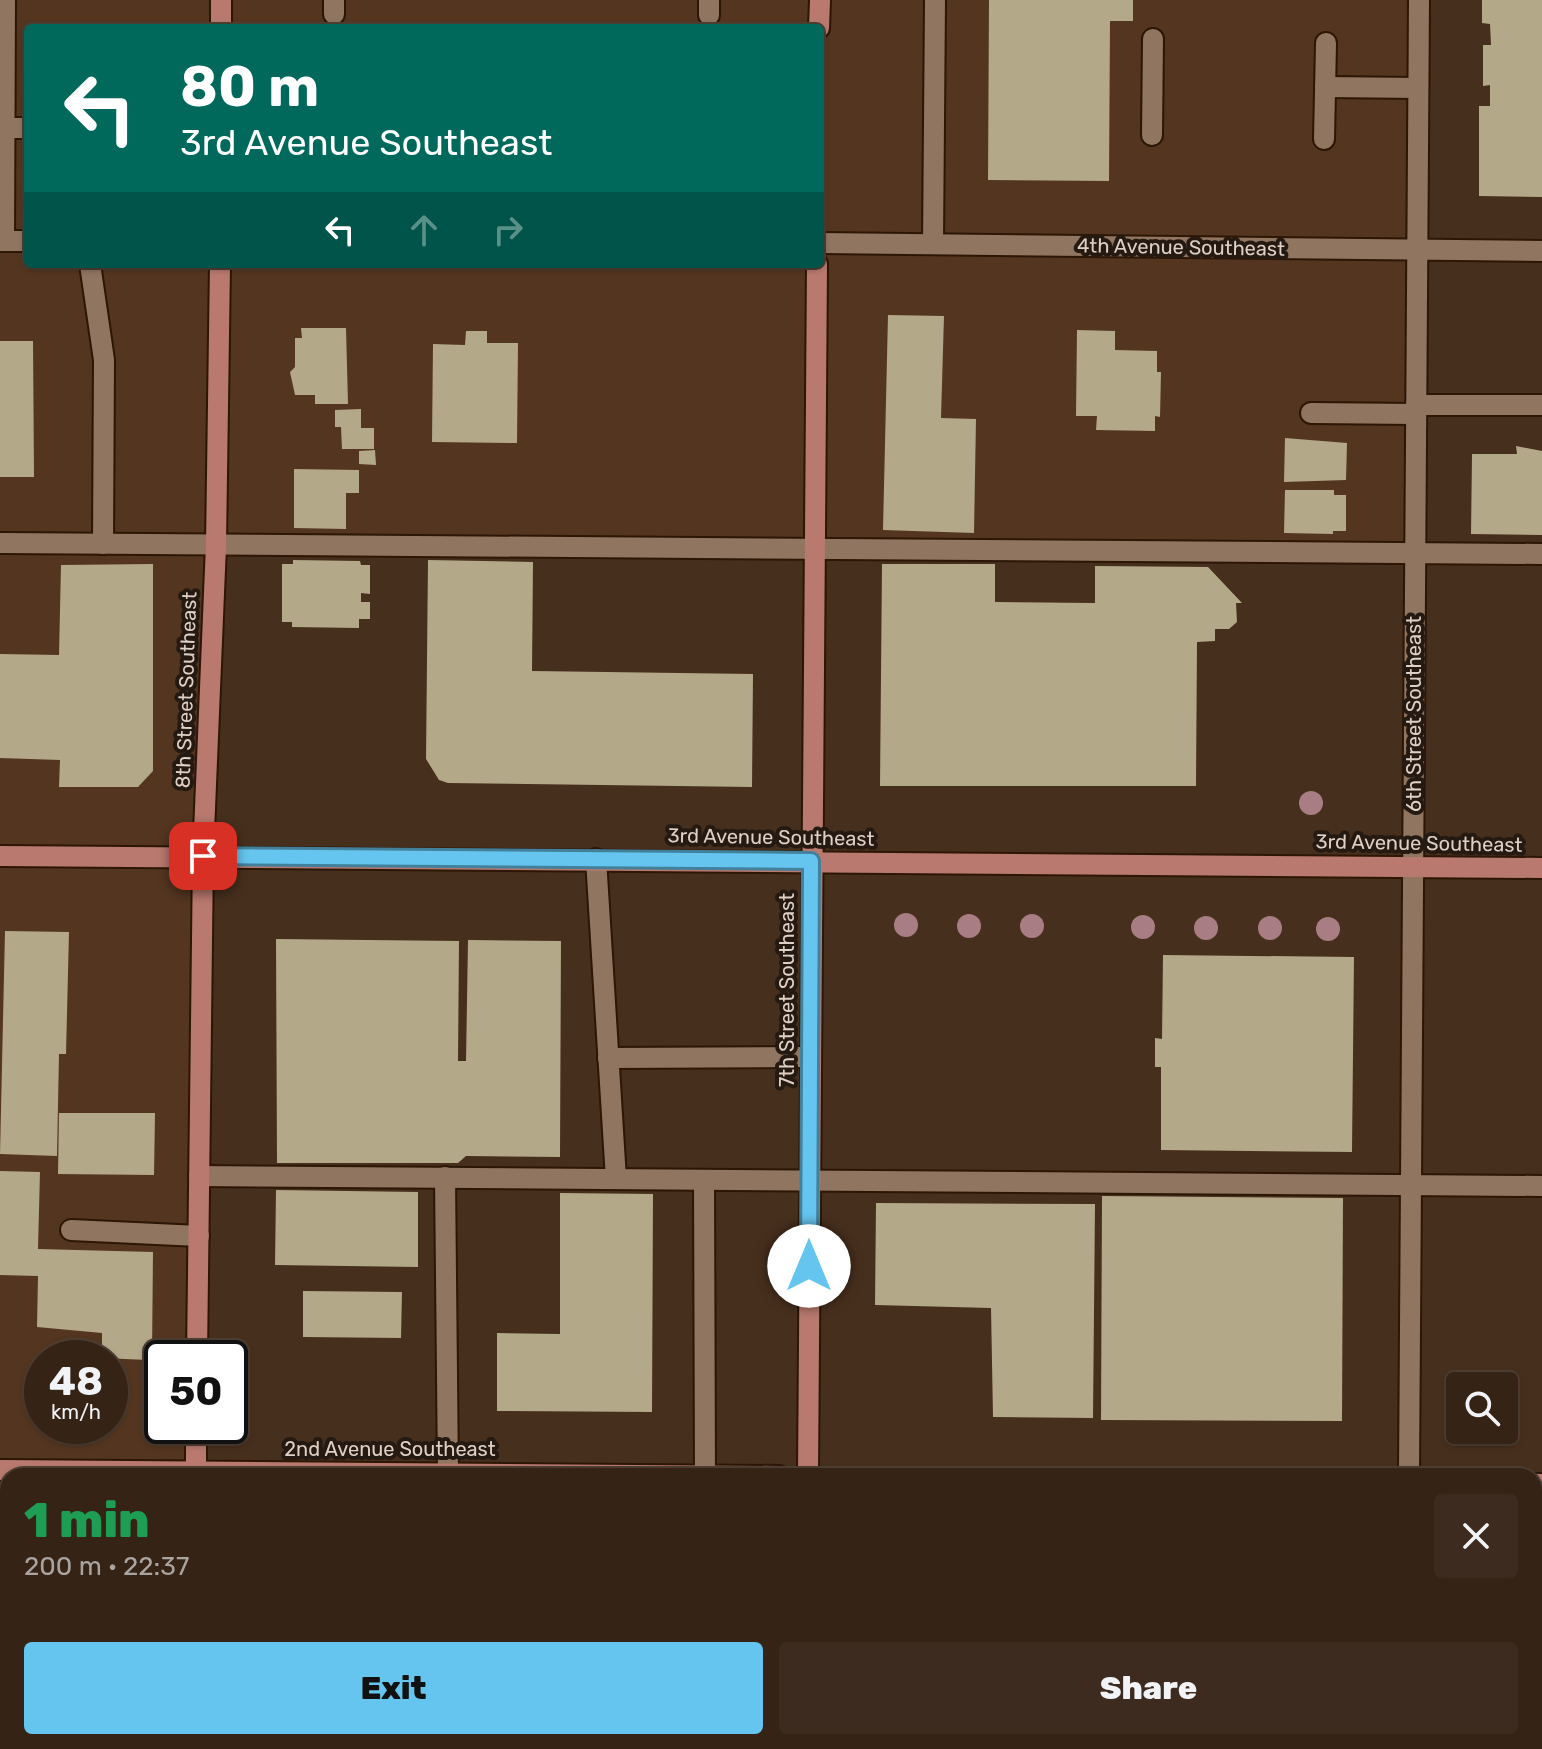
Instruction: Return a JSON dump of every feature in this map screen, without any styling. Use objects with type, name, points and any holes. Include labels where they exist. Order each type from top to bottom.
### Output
[{"type":"main road","points":[[221,0],[221,24]]},
{"type":"main road","points":[[819,24],[820,0]]},
{"type":"main road","name":"8th Street Southeast","points":[[197,1340],[203,856],[216,545],[220,268]]},
{"type":"main road","name":"7th Street Southeast","points":[[808,1468],[817,268]]},
{"type":"main road","name":"3rd Avenue Southeast","points":[[0,856],[1542,868]]},
{"type":"main road","points":[[196,1444],[196,1468]]},
{"type":"street","points":[[5,0],[2,241],[24,241]]},
{"type":"street","points":[[933,244],[935,0]]},
{"type":"street","name":"6th Street Southeast","points":[[1409,1468],[1419,0]]},
{"type":"street","points":[[1152,135],[1153,39]]},
{"type":"street","points":[[1324,139],[1326,43]]},
{"type":"street","points":[[1325,87],[1418,88]]},
{"type":"street","points":[[2,128],[24,128]]},
{"type":"street","name":"4th Avenue Southeast","points":[[824,243],[1542,251]]},
{"type":"street","points":[[91,268],[104,360],[103,544]]},
{"type":"street","points":[[1311,413],[1542,405]]},
{"type":"street","points":[[0,543],[814,548],[1415,556],[1542,554]]},
{"type":"street","points":[[596,859],[616,1179]]},
{"type":"street","points":[[608,1058],[810,1057]]},
{"type":"street","points":[[199,1176],[1542,1186]]},
{"type":"street","points":[[445,1177],[448,1468]]},
{"type":"street","points":[[704,1180],[705,1468]]},
{"type":"street","points":[[71,1230],[199,1236]]},
{"type":"shaded area","points":[[0,0],[1420,0],[1415,556],[216,545],[201,1340],[144,1340],[144,1444],[199,1444],[198,1468],[0,1468]]},
{"type":"building","points":[[989,0],[1133,0],[1133,21],[1110,21],[1109,181],[988,180]]},
{"type":"building","points":[[1482,0],[1542,0],[1542,197],[1479,196],[1479,106],[1490,106],[1490,85],[1483,86],[1483,45],[1491,45],[1490,24],[1482,23]]},
{"type":"building","points":[[888,315],[944,316],[941,418],[976,419],[974,533],[883,530]]},
{"type":"building","points":[[301,328],[346,328],[348,404],[315,404],[315,395],[295,395],[290,372],[295,367],[295,338],[302,338]]},
{"type":"building","points":[[1077,330],[1115,331],[1115,350],[1157,351],[1157,372],[1161,372],[1160,417],[1155,416],[1155,431],[1096,430],[1097,416],[1076,416]]},
{"type":"building","points":[[466,331],[487,331],[487,343],[518,343],[517,443],[432,442],[433,344],[465,345]]},
{"type":"building","points":[[0,341],[33,341],[34,477],[0,477]]},
{"type":"building","points":[[361,409],[361,428],[374,428],[374,449],[342,449],[341,427],[335,427],[335,410]]},
{"type":"building","points":[[1285,438],[1347,443],[1346,480],[1284,482]]},
{"type":"building","points":[[1516,446],[1542,451],[1542,535],[1471,534],[1472,454],[1517,454]]},
{"type":"building","points":[[375,450],[376,465],[359,464],[359,451]]},
{"type":"building","points":[[294,469],[359,470],[359,493],[346,493],[346,529],[294,528]]},
{"type":"building","points":[[1285,490],[1334,490],[1334,495],[1346,495],[1346,531],[1333,531],[1333,534],[1284,533]]},
{"type":"building","points":[[293,560],[360,561],[361,565],[370,565],[370,594],[361,593],[361,602],[370,602],[370,619],[359,619],[359,628],[292,627],[292,622],[282,622],[282,564],[293,564]]},
{"type":"building","points":[[428,560],[533,562],[532,671],[753,674],[752,787],[448,783],[439,780],[426,759]]},
{"type":"building","points":[[153,564],[153,771],[138,787],[59,787],[60,760],[0,758],[0,654],[59,655],[61,565]]},
{"type":"building","points":[[882,564],[995,564],[995,602],[1095,603],[1095,566],[1208,567],[1242,603],[1236,603],[1237,622],[1229,629],[1215,629],[1215,641],[1197,642],[1196,786],[880,786]]},
{"type":"building","points":[[5,931],[69,932],[66,1054],[59,1054],[57,1156],[0,1154]]},
{"type":"building","points":[[276,939],[459,941],[458,1061],[466,1061],[468,940],[561,941],[560,1157],[466,1156],[458,1163],[277,1163]]},
{"type":"building","points":[[1163,955],[1354,957],[1352,1152],[1161,1150],[1161,1067],[1155,1067],[1155,1038],[1162,1039]]},
{"type":"building","points":[[59,1113],[155,1113],[154,1175],[58,1174]]},
{"type":"building","points":[[0,1171],[40,1172],[38,1249],[153,1252],[152,1340],[144,1340],[144,1360],[128,1359],[128,1340],[102,1340],[102,1333],[37,1327],[38,1276],[0,1275]]},
{"type":"building","points":[[276,1190],[418,1192],[418,1267],[275,1265]]},
{"type":"building","points":[[560,1193],[653,1194],[652,1412],[497,1411],[497,1333],[560,1334]]},
{"type":"building","points":[[1102,1196],[1343,1198],[1342,1421],[1101,1420]]},
{"type":"building","points":[[876,1203],[1095,1204],[1093,1418],[993,1417],[991,1308],[875,1305]]},
{"type":"building","points":[[303,1291],[402,1292],[401,1338],[303,1337]]},
{"type":"route","points":[[203,856],[811,861],[809,1266]]}]
